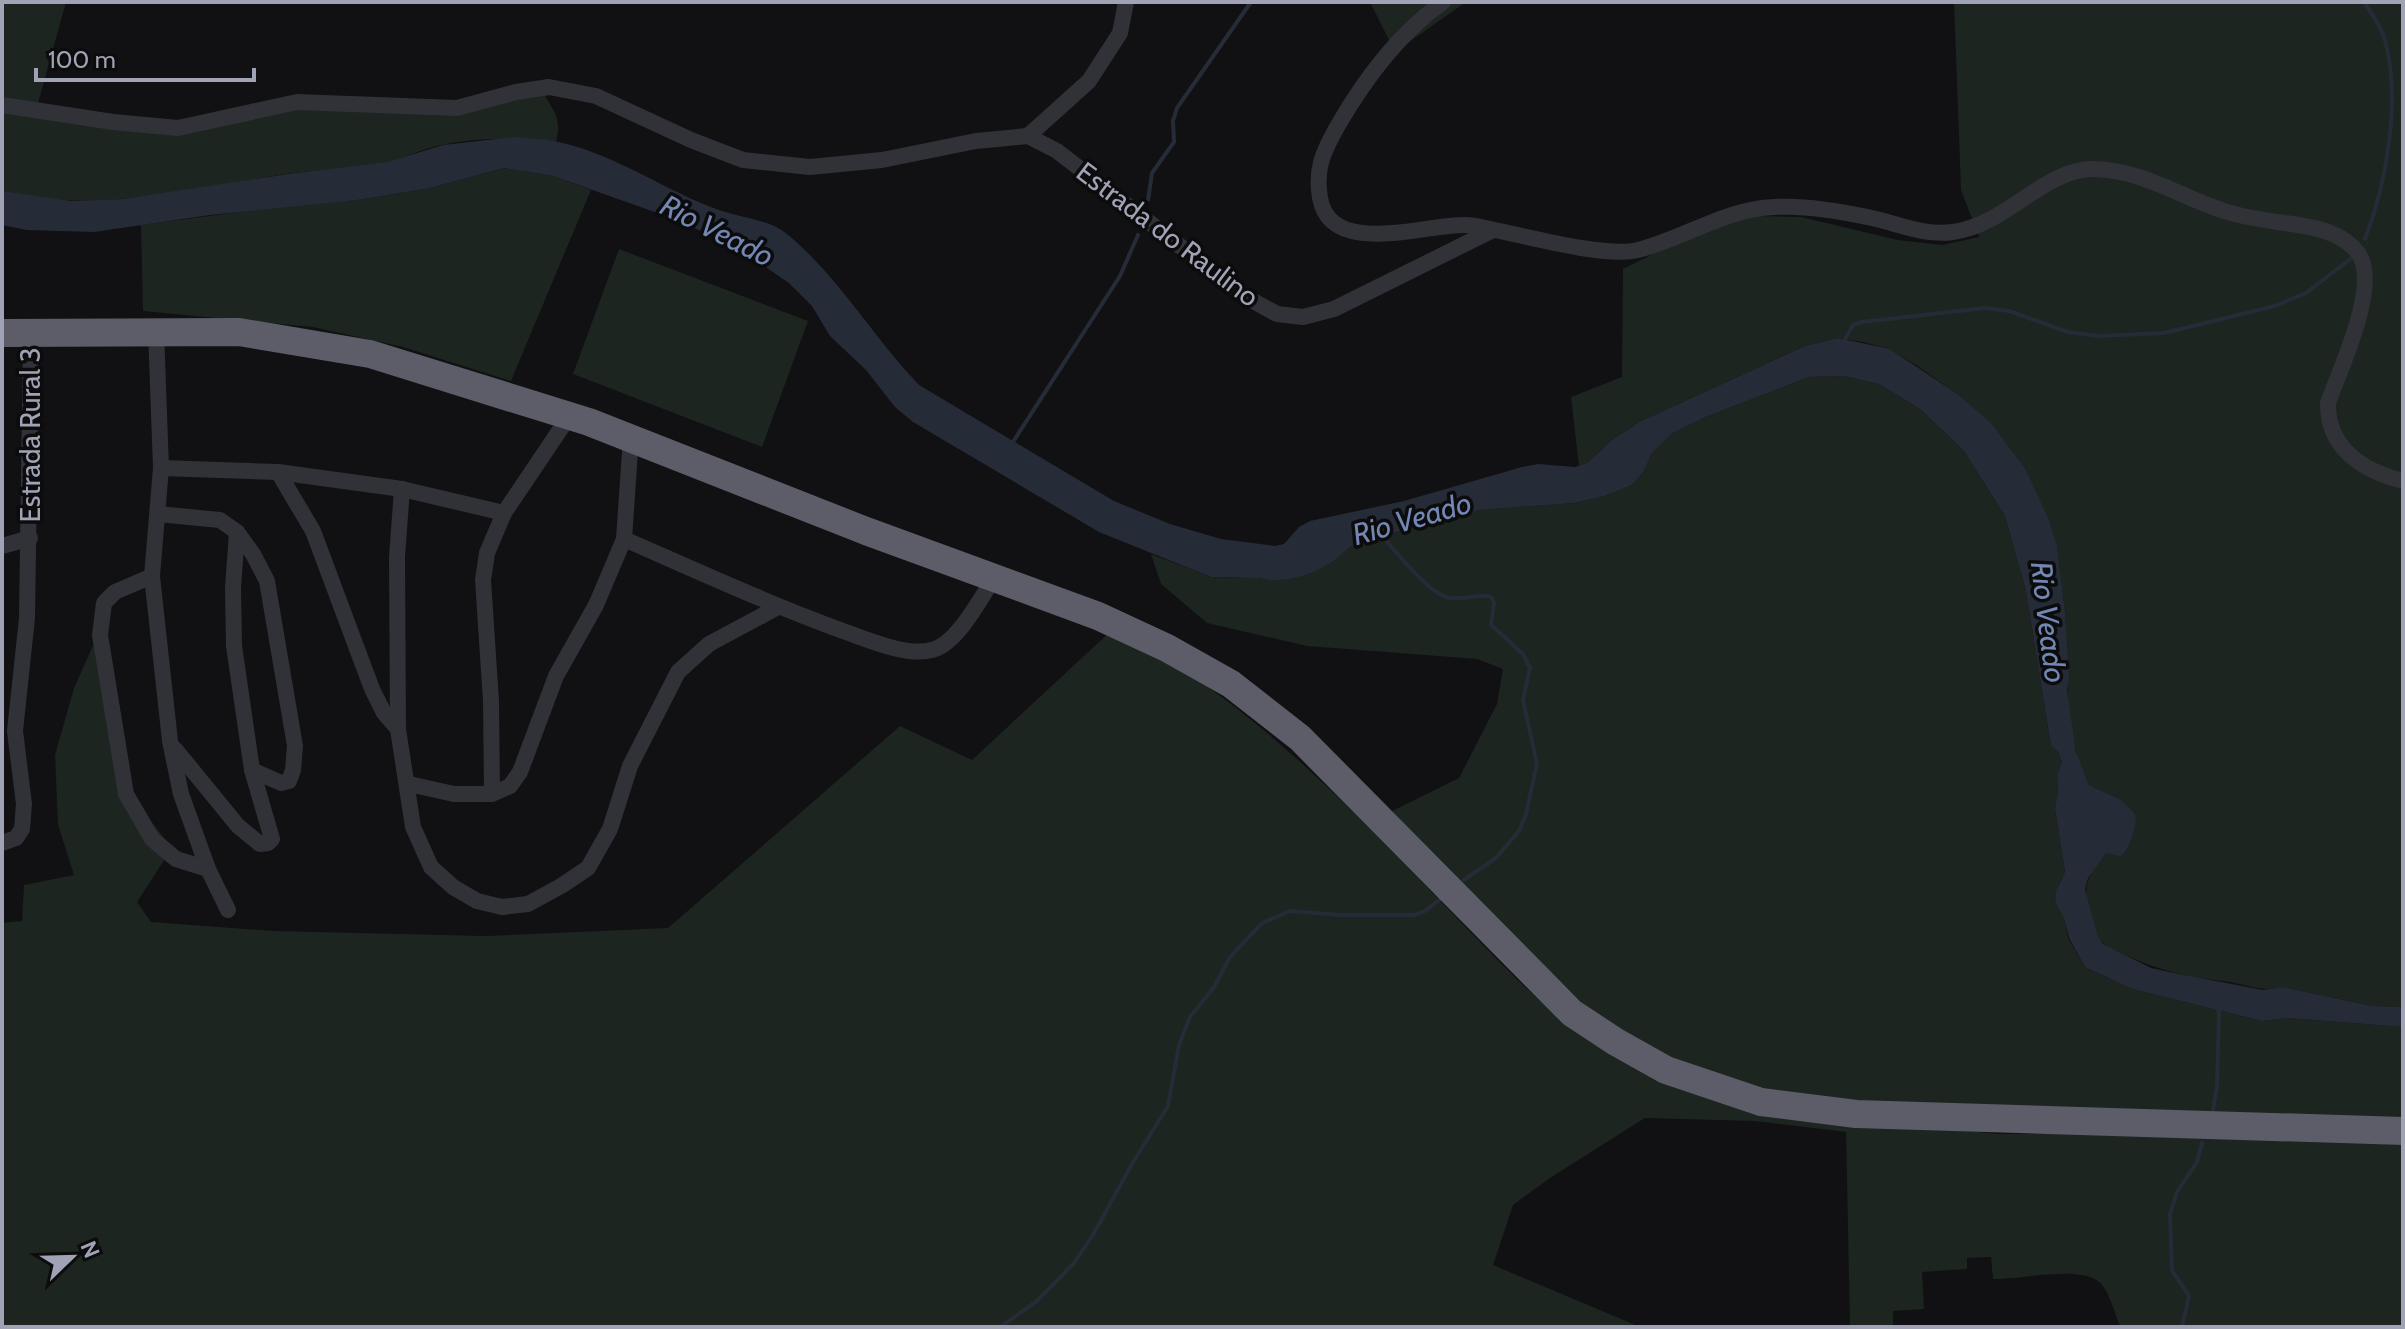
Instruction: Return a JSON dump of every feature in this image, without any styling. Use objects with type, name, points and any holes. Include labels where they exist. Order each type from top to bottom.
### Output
[{"type":"highway","points":[[2,333],[239,332],[370,354],[570,415],[866,531],[1098,616],[1167,648],[1231,684],[1300,738],[1572,1013],[1666,1070],[1761,1102],[1856,1114],[2403,1131]]},
{"type":"street","points":[[2,105],[113,122],[178,128],[297,102],[457,108],[516,92],[549,87],[596,96],[691,140],[743,160],[810,167],[882,160],[976,141],[1028,136],[1089,81],[1120,33],[1126,2]]},
{"type":"street","points":[[1443,2],[1428,13],[1376,66],[1320,157],[1317,176],[1321,204],[1335,225],[1364,235],[1469,224],[1608,252],[1637,250],[1740,211],[1773,207],[1812,208],[1872,218],[1910,229],[1950,232],[1991,221],[2053,181],[2073,172],[2093,169],[2144,179],[2243,217],[2331,233],[2349,243],[2360,255],[2366,281],[2358,320],[2328,403],[2328,416],[2341,448],[2361,465],[2403,481]]},
{"type":"street","name":"Estrada do Raulino","points":[[1028,136],[1057,151],[1246,297],[1277,314],[1303,317],[1334,309],[1493,230]]},
{"type":"street","points":[[156,331],[161,468],[152,576],[170,741],[181,794],[208,869],[228,910]]},
{"type":"street","name":"Estrada Rural 3","points":[[2,843],[16,838],[22,829],[24,804],[15,731],[27,618],[31,332]]},
{"type":"street","points":[[492,794],[491,701],[483,580],[487,553],[504,513],[570,415]]},
{"type":"street","points":[[409,784],[454,794],[492,794],[510,786],[520,772],[556,676],[596,605],[624,539],[631,437]]},
{"type":"street","points":[[161,468],[278,472],[402,489],[504,513]]},
{"type":"street","points":[[278,472],[313,531],[372,689],[384,713],[398,729]]},
{"type":"street","points":[[402,489],[397,557],[398,729],[409,784],[413,827],[431,867],[453,887],[477,901],[502,907],[528,904],[588,868],[610,829],[630,766],[678,672],[709,644],[778,607]]},
{"type":"street","points":[[158,514],[220,520],[237,532],[267,581],[295,746],[289,781],[281,783],[252,770]]},
{"type":"street","points":[[170,741],[238,826],[260,844],[272,839],[252,770],[234,646],[233,588],[237,532]]},
{"type":"street","name":"Estrada Rural 3","points":[[2,546],[30,538]]},
{"type":"street","points":[[624,539],[778,607],[884,645],[913,651],[933,650],[946,641],[965,623],[994,578]]},
{"type":"street","points":[[152,576],[115,592],[104,603],[100,635],[126,794],[152,839],[176,859],[208,869]]},
{"type":"shaded area","points":[[2,2],[66,2],[37,107],[159,128],[314,106],[407,107],[543,92],[554,110],[558,134],[556,142],[508,139],[460,142],[376,165],[286,174],[144,197],[73,200],[37,198],[2,191]]},
{"type":"shaded area","points":[[1370,2],[1466,2],[1395,52]]},
{"type":"shaded area","points":[[1954,2],[2403,2],[2403,1007],[2372,1006],[2283,987],[2259,988],[2184,975],[2109,948],[2100,939],[2087,904],[2086,888],[2106,853],[2126,853],[2132,826],[2127,808],[2089,785],[2077,756],[2068,704],[2065,612],[2057,545],[2026,470],[1956,393],[1919,367],[1890,349],[1863,342],[1838,338],[1805,346],[1639,422],[1579,466],[1571,397],[1622,377],[1623,269],[1690,235],[1751,216],[1801,217],[1898,240],[1942,245],[1979,237],[1961,190]]},
{"type":"shaded area","points":[[504,168],[553,176],[591,190],[511,381],[403,347],[313,327],[143,311],[141,225],[291,205],[357,200],[430,188]]},
{"type":"shaded area","points":[[619,249],[808,321],[762,447],[573,374]]},
{"type":"shaded area","points":[[1844,376],[1879,384],[1920,409],[1964,451],[2005,516],[2026,591],[2051,746],[2062,762],[2057,775],[2055,809],[2065,872],[2056,891],[2055,902],[2063,915],[2069,940],[2085,967],[2132,989],[2262,1021],[2289,1018],[2403,1027],[2403,1129],[1808,1100],[1712,1078],[1612,1032],[1386,814],[1459,778],[1497,704],[1503,669],[1477,659],[1307,646],[1207,623],[1161,584],[1151,554],[1211,577],[1238,578],[1282,573],[1346,541],[1370,539],[1481,510],[1574,503],[1605,496],[1632,485],[1644,471],[1652,453],[1671,434],[1708,416],[1809,377]]},
{"type":"shaded area","points":[[1113,629],[1173,663],[1282,746],[1382,840],[1526,988],[1614,1057],[1934,1128],[1999,1134],[2132,1133],[2403,1145],[2403,1327],[2121,1327],[2106,1291],[2090,1277],[2064,1274],[1993,1279],[1991,1257],[1967,1258],[1967,1269],[1922,1272],[1924,1309],[1893,1311],[1893,1327],[1850,1327],[1846,1132],[1754,1121],[1645,1118],[1513,1205],[1493,1265],[1640,1327],[2,1327],[2,923],[22,921],[24,885],[74,875],[58,825],[55,755],[74,688],[95,641],[120,770],[143,811],[172,848],[137,902],[151,922],[274,931],[486,936],[668,928],[900,726],[972,760]]},
{"type":"water","points":[[515,137],[563,143],[583,149],[699,202],[780,229],[823,269],[919,385],[1114,501],[1170,524],[1221,539],[1275,546],[1284,544],[1299,527],[1310,521],[1404,501],[1522,467],[1538,464],[1575,467],[1587,463],[1612,440],[1639,422],[1805,346],[1838,338],[1890,349],[1956,393],[1991,423],[2026,470],[2048,518],[2057,545],[2065,612],[2067,690],[2076,752],[2089,785],[2121,800],[2135,814],[2136,823],[2126,852],[2120,856],[2106,853],[2088,878],[2085,889],[2097,934],[2103,944],[2151,968],[2174,973],[2263,990],[2283,987],[2372,1006],[2403,1007],[2403,1027],[2289,1018],[2262,1021],[2132,989],[2085,967],[2055,902],[2056,891],[2065,872],[2055,809],[2057,775],[2062,762],[2051,746],[2026,591],[2005,516],[1964,451],[1920,409],[1879,384],[1844,376],[1809,377],[1708,416],[1671,434],[1652,453],[1644,471],[1632,485],[1605,496],[1574,503],[1481,510],[1370,539],[1346,541],[1282,573],[1258,578],[1211,577],[1099,532],[913,422],[895,407],[866,370],[830,336],[812,306],[789,283],[732,244],[666,216],[553,176],[504,168],[430,188],[357,200],[210,215],[94,232],[27,230],[2,225],[2,191],[71,201],[123,199],[388,162],[443,145]]},
{"type":"waterway","points":[[1148,200],[1152,173],[1174,142],[1173,121],[1177,108],[1251,2]]},
{"type":"waterway","points":[[2364,2],[2385,40],[2392,88],[2385,167],[2365,239]]},
{"type":"waterway","points":[[1011,445],[1120,276],[1138,235]]},
{"type":"waterway","points":[[1844,341],[1853,325],[1862,322],[1985,308],[2009,311],[2068,332],[2099,336],[2164,333],[2275,306],[2306,293],[2353,257]]},
{"type":"waterway","name":"Rio Veado","points":[[1269,567],[1308,560],[1355,531]]},
{"type":"waterway","points":[[1380,533],[1411,569],[1438,593],[1451,598],[1491,597],[1494,603],[1491,625],[1523,654],[1530,668],[1523,700],[1537,764],[1526,814],[1519,831],[1496,858],[1464,880]]},
{"type":"waterway","points":[[1000,1327],[1037,1301],[1074,1263],[1093,1235],[1168,1106],[1179,1045],[1190,1017],[1214,987],[1230,957],[1262,923],[1290,911],[1414,915],[1425,911],[1443,897]]},
{"type":"waterway","points":[[2213,1110],[2217,1086],[2217,1006]]},
{"type":"waterway","points":[[2182,1327],[2189,1296],[2172,1270],[2170,1214],[2177,1192],[2197,1162],[2202,1143]]}]
